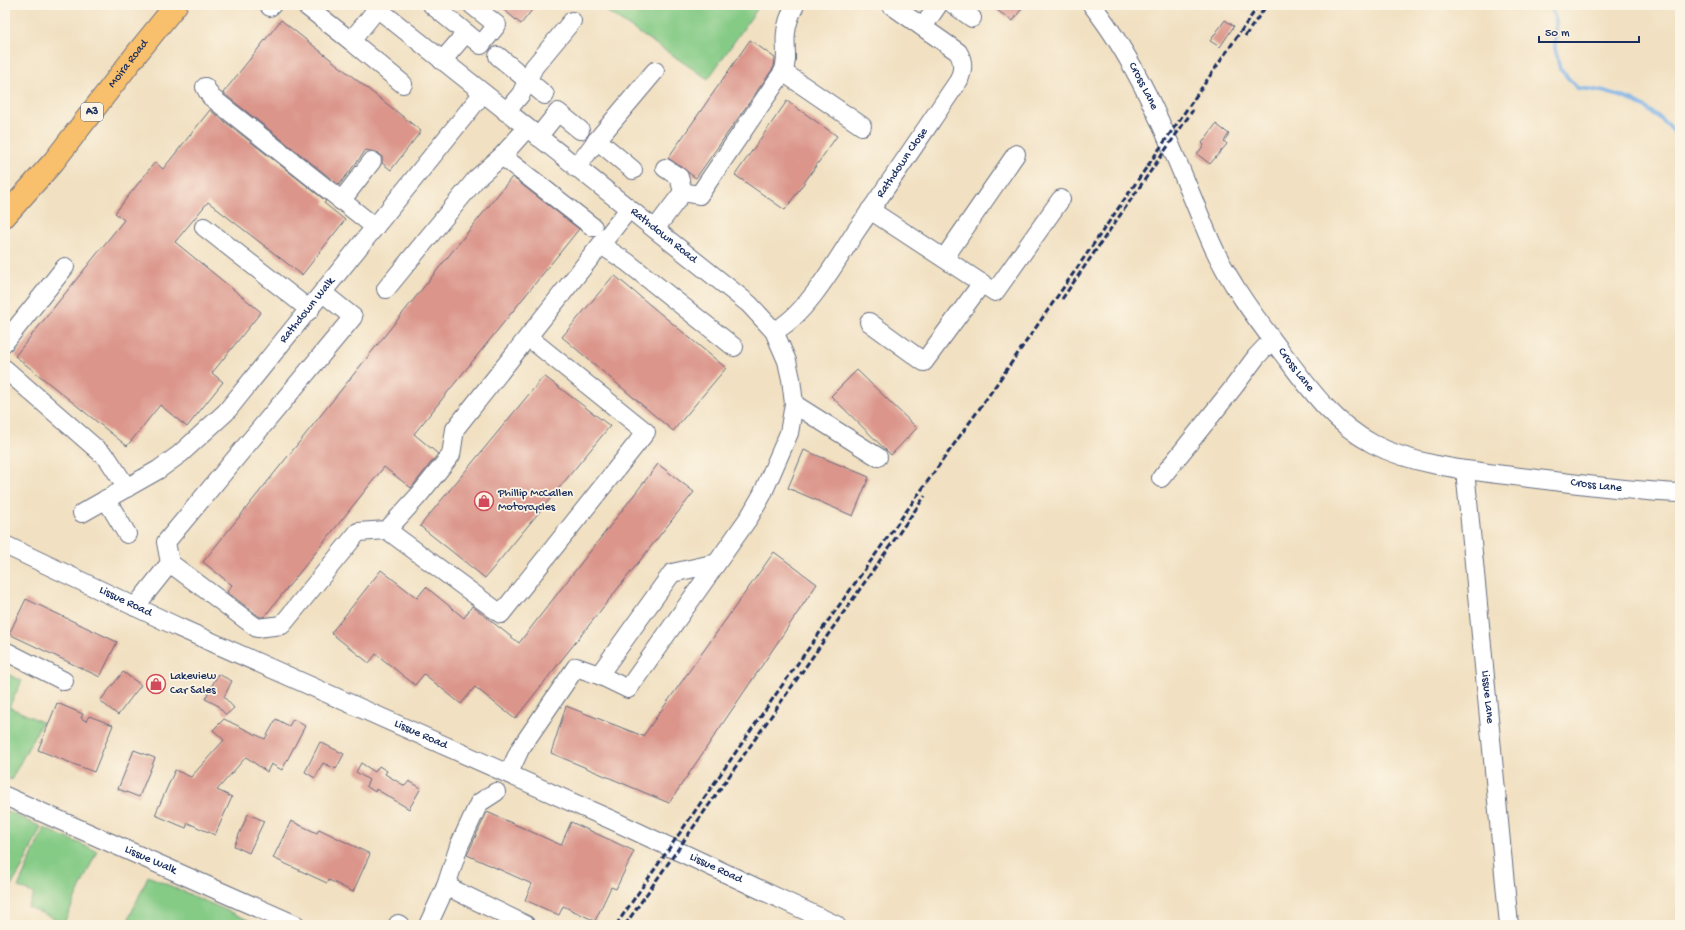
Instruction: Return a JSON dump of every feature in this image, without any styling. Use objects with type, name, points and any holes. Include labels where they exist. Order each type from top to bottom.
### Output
[{"type":"highway","name":"Moira Road","points":[[5,216],[54,161],[176,5]]},
{"type":"street","points":[[305,5],[403,84]]},
{"type":"street","points":[[432,5],[480,45],[497,26],[472,5]]},
{"type":"street","points":[[683,192],[699,195],[783,72],[787,58],[786,32],[790,14],[795,5]]},
{"type":"street","name":"Rathdown Close","points":[[774,331],[781,328],[804,306],[959,80],[963,69],[962,60],[958,52],[891,5]]},
{"type":"street","points":[[923,27],[938,5]]},
{"type":"street","points":[[954,5],[972,18]]},
{"type":"street","name":"Cross Lane","points":[[1092,5],[1112,35],[1149,100],[1224,267],[1239,294],[1272,340],[1329,412],[1354,433],[1373,444],[1416,460],[1465,470],[1599,486],[1680,493]]},
{"type":"street","points":[[351,42],[375,7]]},
{"type":"street","name":"Rathdown Road","points":[[375,7],[749,304],[774,331],[787,361],[792,379],[794,404],[789,433],[762,495],[734,539],[628,689],[599,675]]},
{"type":"street","points":[[506,112],[521,94],[534,67],[572,21]]},
{"type":"street","points":[[442,61],[466,33]]},
{"type":"street","points":[[498,56],[545,94]]},
{"type":"street","points":[[576,168],[597,140],[655,71]]},
{"type":"street","points":[[783,72],[862,126]]},
{"type":"street","points":[[205,86],[211,97],[375,227]]},
{"type":"street","name":"Rathdown Walk","points":[[82,514],[158,470],[180,454],[226,412],[310,310],[483,93]]},
{"type":"street","points":[[386,289],[476,180],[502,156],[558,112],[580,130]]},
{"type":"street","points":[[597,140],[633,170]]},
{"type":"street","points":[[945,257],[1016,154]]},
{"type":"street","points":[[502,156],[592,227]]},
{"type":"street","points":[[341,201],[372,161]]},
{"type":"street","points":[[665,168],[679,177],[683,192]]},
{"type":"street","points":[[655,229],[683,192]]},
{"type":"street","points":[[870,210],[945,257],[995,292],[1061,200]]},
{"type":"street","points":[[388,530],[419,495],[451,455],[456,429],[629,209]]},
{"type":"street","points":[[204,227],[310,310]]},
{"type":"street","points":[[600,245],[627,262],[734,347]]},
{"type":"street","points":[[5,342],[65,267]]},
{"type":"street","points":[[869,322],[924,362],[982,282]]},
{"type":"street","points":[[323,293],[353,317],[166,542],[170,563],[257,628],[282,625],[358,532],[388,530],[501,614],[646,432],[528,337]]},
{"type":"street","points":[[1161,478],[1256,357],[1272,340]]},
{"type":"street","points":[[5,369],[108,459],[126,488]]},
{"type":"street","points":[[794,404],[878,457]]},
{"type":"street","name":"Lissue Lane","points":[[1465,470],[1509,925]]},
{"type":"street","points":[[106,499],[127,534]]},
{"type":"street","name":"Lissue Road","points":[[7,550],[509,773],[836,925]]},
{"type":"street","points":[[135,607],[170,563]]},
{"type":"street","points":[[509,773],[520,749],[576,668],[599,675],[672,573],[717,563]]},
{"type":"street","points":[[5,651],[64,681]]},
{"type":"street","points":[[428,925],[446,886],[459,846],[479,803],[496,792]]},
{"type":"street","name":"Lissue Walk","points":[[5,796],[296,925]]},
{"type":"street","points":[[446,886],[526,925]]},
{"type":"green space","points":[[597,5],[760,5],[708,79]]},
{"type":"green space","points":[[5,673],[22,681],[9,707],[42,722],[11,780],[5,777]]},
{"type":"green space","points":[[5,810],[41,827],[22,868],[5,896]]},
{"type":"green space","points":[[44,828],[97,851],[64,923],[28,907],[34,894],[18,887]]},
{"type":"green space","points":[[148,876],[255,923],[255,925],[126,925]]},
{"type":"building","points":[[498,5],[536,5],[521,24]]},
{"type":"building","points":[[989,5],[1024,5],[1013,21]]},
{"type":"building","points":[[281,20],[421,131],[391,170],[382,163],[382,157],[379,153],[366,150],[339,185],[223,93]]},
{"type":"building","points":[[1225,20],[1234,26],[1220,47],[1210,41]]},
{"type":"building","points":[[750,40],[775,58],[774,67],[696,178],[668,158]]},
{"type":"building","points":[[787,101],[837,136],[785,210],[735,175]]},
{"type":"building","points":[[210,110],[326,201],[324,203],[345,220],[302,275],[208,202],[175,242],[261,312],[212,373],[223,382],[187,427],[160,405],[127,446],[15,356],[124,220],[115,213],[155,162],[163,169]]},
{"type":"building","points":[[1216,124],[1229,134],[1224,141],[1227,144],[1210,164],[1197,154],[1204,145],[1202,143]]},
{"type":"building","points":[[512,177],[579,229],[414,434],[438,454],[411,488],[384,467],[264,617],[260,617],[227,592],[232,585],[203,562]]},
{"type":"building","points":[[614,275],[726,368],[673,431],[562,337]]},
{"type":"building","points":[[857,370],[917,428],[891,455],[831,396]]},
{"type":"building","points":[[544,376],[610,426],[485,578],[420,526]]},
{"type":"building","points":[[804,450],[869,477],[853,516],[788,488]]},
{"type":"building","points":[[658,464],[694,492],[515,719],[475,687],[461,704],[424,674],[415,685],[376,654],[369,663],[331,633],[381,570],[417,598],[426,587],[464,618],[472,606],[519,643]]},
{"type":"building","points":[[774,552],[817,584],[669,803],[551,753],[566,706],[643,736]]},
{"type":"building","points":[[26,599],[117,642],[100,677],[9,634]]},
{"type":"building","points":[[123,672],[141,685],[118,715],[100,701]]},
{"type":"building","points":[[218,674],[232,681],[224,697],[234,708],[226,715],[217,705],[205,699]]},
{"type":"building","points":[[57,703],[83,714],[81,718],[86,721],[89,716],[113,725],[94,772],[38,750]]},
{"type":"building","points":[[224,719],[265,739],[276,719],[289,726],[293,719],[305,726],[282,770],[271,764],[267,772],[246,757],[217,790],[232,797],[215,835],[188,823],[186,828],[155,815],[175,770],[191,777],[224,740],[213,730]]},
{"type":"building","points":[[320,742],[344,754],[336,769],[323,763],[315,778],[305,772]]},
{"type":"building","points":[[134,750],[155,758],[139,797],[118,789]]},
{"type":"building","points":[[361,763],[375,772],[379,766],[387,771],[385,774],[405,786],[409,781],[421,788],[409,809],[376,789],[375,792],[366,786],[369,780],[356,772]]},
{"type":"building","points":[[487,812],[561,845],[571,822],[634,851],[616,889],[611,887],[595,921],[563,906],[559,915],[525,900],[532,884],[467,855]]},
{"type":"building","points":[[248,814],[264,821],[249,853],[234,846]]},
{"type":"building","points":[[291,821],[317,833],[319,829],[370,854],[353,892],[329,880],[327,883],[273,858]]},
{"type":"waterway","points":[[1550,5],[1556,21],[1555,47],[1560,69],[1577,88],[1607,92],[1634,101],[1658,116],[1680,138]]},
{"type":"railway","points":[[616,925],[781,687],[987,398],[1259,5]]},
{"type":"railway","points":[[1245,36],[1267,5]]},
{"type":"railway","points":[[1062,299],[1193,110]]},
{"type":"railway","points":[[625,925],[925,496]]},
{"type":"place","name":"Phillip McCallen Motorcycles","points":[[484,501]]},
{"type":"place","name":"Lakeview Car Sales","points":[[156,684]]}]
